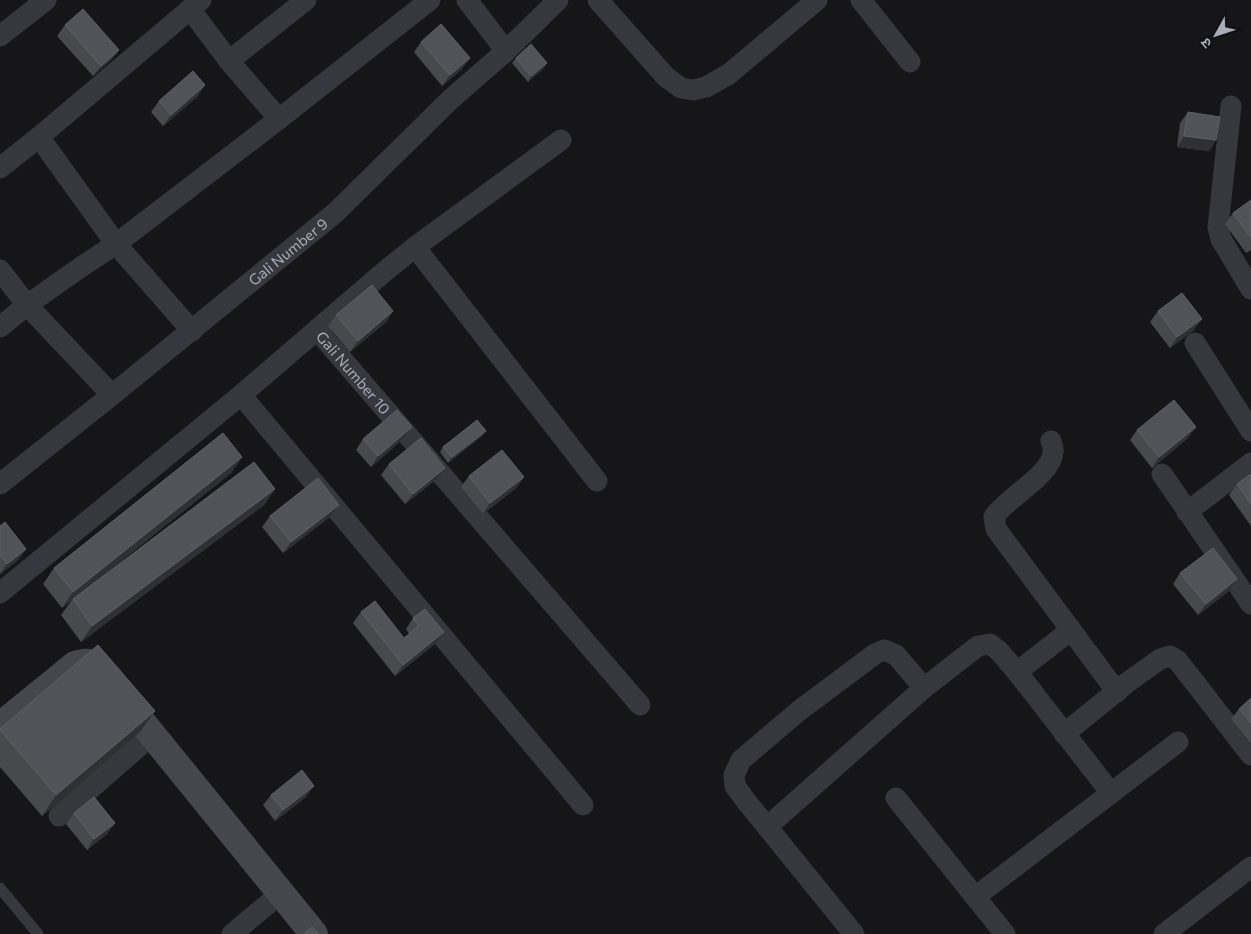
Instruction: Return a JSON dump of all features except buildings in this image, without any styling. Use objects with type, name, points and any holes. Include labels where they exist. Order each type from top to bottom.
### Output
[{"type":"street","points":[[0,36],[46,0]]},
{"type":"street","points":[[229,61],[306,0]]},
{"type":"street","points":[[0,327],[27,305],[116,244],[430,0]]},
{"type":"street","points":[[467,0],[506,51]]},
{"type":"street","name":"Gali Number 9","points":[[2,480],[112,395],[335,213],[451,99],[506,51],[558,0]]},
{"type":"street","points":[[598,0],[666,76],[681,88],[693,90],[706,87],[729,74],[817,0]]},
{"type":"street","points":[[861,0],[910,62]]},
{"type":"street","points":[[0,168],[195,5],[229,61],[279,119]]},
{"type":"street","points":[[1231,106],[1218,227],[1221,239],[1251,289]]},
{"type":"street","points":[[39,137],[116,244],[192,330]]},
{"type":"street","points":[[317,330],[416,247],[561,140]]},
{"type":"street","points":[[416,247],[596,481]]},
{"type":"street","points":[[0,270],[27,305],[112,395]]},
{"type":"street","name":"Gali Number 10","points":[[0,593],[317,330],[640,705]]},
{"type":"street","points":[[1195,344],[1251,430]]},
{"type":"street","points":[[240,395],[583,805]]},
{"type":"street","points":[[1051,441],[1054,453],[1049,464],[1039,476],[998,510],[994,517],[996,529],[1117,692]]},
{"type":"street","points":[[1187,512],[1251,463]]},
{"type":"street","points":[[1162,474],[1251,604]]},
{"type":"street","points":[[1017,672],[1071,630]]},
{"type":"street","points":[[767,827],[924,688],[978,646],[990,644],[999,651],[1017,672],[1111,792]]},
{"type":"street","points":[[854,934],[746,801],[735,786],[734,775],[741,760],[800,710],[875,654],[884,650],[896,655],[924,688]]},
{"type":"street","points":[[1064,734],[1160,659],[1170,656],[1178,661],[1251,755]]},
{"type":"street","points":[[0,726],[75,665],[92,664],[98,668],[314,934]]},
{"type":"street","points":[[59,816],[152,735]]},
{"type":"street","points":[[975,897],[1178,742]]},
{"type":"street","points":[[896,798],[1005,934]]},
{"type":"street","points":[[1164,934],[1251,867]]},
{"type":"street","points":[[232,934],[280,892]]},
{"type":"lane","points":[[0,888],[38,934]]}]
